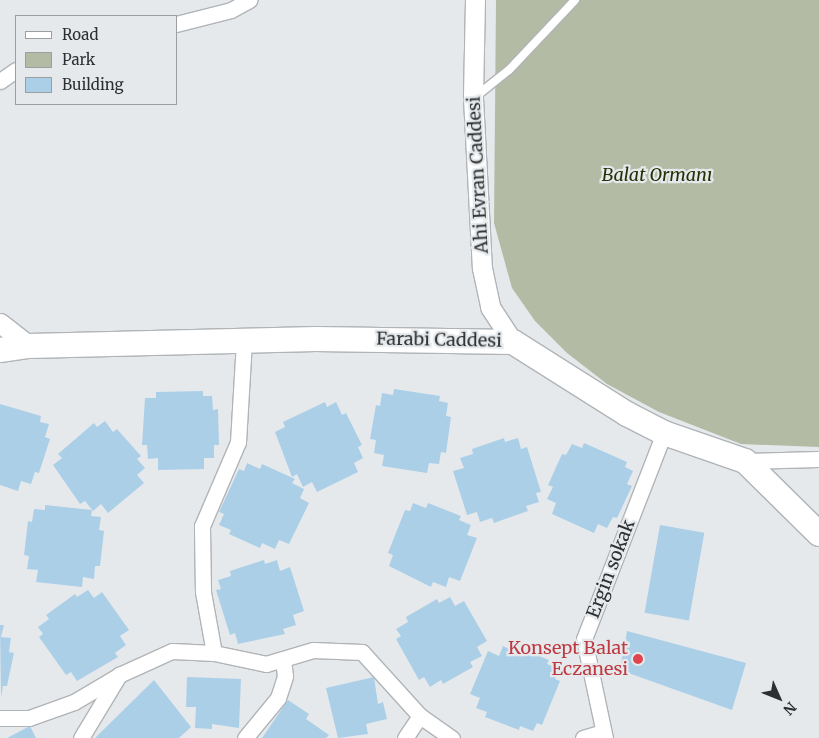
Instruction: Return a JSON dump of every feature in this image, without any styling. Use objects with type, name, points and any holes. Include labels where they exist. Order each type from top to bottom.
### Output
[{"type":"main road","name":"Farabi Caddesi","points":[[0,350],[28,346],[391,338],[513,342],[627,414],[664,432],[745,461],[819,534]]},
{"type":"street","points":[[178,23],[230,10],[249,0]]},
{"type":"street","name":"Ahi Evran Caddesi","points":[[475,0],[473,98],[482,268],[490,307],[513,342]]},
{"type":"street","points":[[0,81],[15,71]]},
{"type":"street","points":[[0,323],[28,346]]},
{"type":"street","points":[[214,653],[202,592],[202,526],[238,442],[244,342]]},
{"type":"street","name":"Ergin sokak","points":[[604,735],[584,639],[664,432]]},
{"type":"street","points":[[745,461],[819,459]]},
{"type":"street","points":[[0,718],[29,718],[74,702],[119,675],[172,651],[214,653],[266,664],[313,650],[362,652],[420,716],[452,738]]},
{"type":"street","points":[[245,738],[278,698],[285,676],[283,659]]},
{"type":"street","points":[[81,738],[119,675]]},
{"type":"street","points":[[405,738],[420,716]]},
{"type":"street","points":[[583,738],[604,735]]},
{"type":"lane","points":[[473,98],[509,70],[575,0]]},
{"type":"green space","name":"Balat Ormanı","points":[[496,0],[819,0],[819,447],[741,444],[659,412],[607,384],[567,353],[535,321],[512,288],[494,223]]},
{"type":"building","points":[[394,389],[440,396],[439,401],[448,403],[446,416],[451,417],[446,453],[441,452],[439,464],[429,463],[427,473],[382,466],[384,455],[374,453],[376,440],[370,439],[376,405],[380,406],[382,393],[393,395]]},
{"type":"building","points":[[203,391],[203,396],[212,396],[213,410],[218,409],[219,445],[214,445],[214,458],[204,458],[204,469],[158,470],[158,458],[148,459],[147,445],[142,445],[145,398],[156,398],[156,392]]},
{"type":"building","points":[[325,402],[327,407],[336,402],[342,415],[346,413],[362,445],[358,447],[363,458],[354,463],[358,472],[317,492],[312,482],[303,487],[297,474],[292,477],[275,432],[285,427],[283,422]]},
{"type":"building","points":[[0,404],[41,416],[40,422],[49,424],[45,437],[50,439],[39,473],[35,472],[31,484],[21,481],[18,491],[0,485]]},
{"type":"building","points":[[105,421],[113,432],[117,429],[141,456],[137,459],[145,468],[137,475],[144,483],[108,513],[101,504],[93,511],[85,501],[80,504],[53,465],[62,458],[58,454],[94,423],[97,427]]},
{"type":"building","points":[[504,438],[505,442],[518,438],[521,449],[527,447],[541,492],[536,493],[539,502],[526,506],[528,511],[494,523],[492,518],[480,522],[477,512],[467,515],[453,471],[464,468],[460,458],[473,454],[472,449]]},
{"type":"building","points":[[584,443],[627,462],[625,467],[633,471],[627,484],[632,486],[617,518],[613,517],[607,528],[598,524],[594,533],[552,514],[556,503],[547,499],[553,487],[548,485],[562,454],[566,455],[572,444],[582,448]]},
{"type":"building","points":[[247,463],[260,469],[262,464],[295,479],[292,483],[304,489],[300,498],[309,503],[289,544],[279,540],[275,549],[262,543],[260,548],[229,534],[231,530],[219,525],[224,514],[219,512],[239,469],[244,471]]},
{"type":"building","points":[[413,503],[426,508],[428,503],[461,516],[459,520],[471,525],[467,535],[477,538],[460,581],[449,577],[446,587],[433,582],[431,587],[389,566],[393,555],[388,553],[405,510],[410,511]]},
{"type":"building","points":[[45,505],[92,510],[91,516],[101,517],[99,530],[104,531],[100,566],[95,566],[94,579],[83,577],[82,587],[36,582],[38,570],[27,569],[29,556],[24,555],[28,521],[32,522],[34,509],[45,510]]},
{"type":"building","points":[[660,525],[704,533],[689,620],[645,613]]},
{"type":"building","points":[[264,560],[265,564],[277,560],[280,571],[290,567],[304,611],[293,615],[296,625],[283,629],[285,634],[238,644],[235,633],[230,635],[216,590],[221,589],[218,580],[231,576],[230,571]]},
{"type":"building","points":[[88,590],[94,598],[102,592],[129,630],[120,636],[126,645],[115,653],[118,657],[77,681],[71,672],[66,675],[39,637],[43,634],[38,627],[49,619],[46,615],[75,594],[77,597]]},
{"type":"building","points":[[450,597],[455,606],[464,601],[487,641],[477,647],[482,656],[470,662],[473,667],[443,684],[441,680],[430,687],[424,677],[419,680],[396,639],[401,636],[396,629],[408,622],[406,617],[437,599],[439,603]]},
{"type":"building","points":[[0,625],[4,625],[1,637],[11,638],[9,652],[14,653],[7,686],[3,686],[1,697]]},
{"type":"building","points":[[627,631],[746,663],[732,710],[620,670]]},
{"type":"building","points":[[503,646],[515,652],[517,647],[549,660],[547,664],[559,669],[555,679],[560,681],[542,725],[537,723],[533,731],[520,726],[519,730],[485,717],[487,712],[476,708],[480,698],[470,694],[488,651],[499,656]]},
{"type":"building","points":[[187,677],[241,679],[239,728],[212,724],[212,729],[195,728],[196,707],[186,707]]},
{"type":"building","points":[[374,677],[378,704],[383,702],[387,719],[366,724],[368,734],[338,738],[326,688]]},
{"type":"building","points":[[154,680],[191,727],[179,738],[95,738]]},
{"type":"building","points":[[288,700],[309,714],[306,719],[329,735],[326,738],[262,738]]},
{"type":"building","points":[[30,726],[36,738],[7,738]]},
{"type":"place","name":"Konsept Balat Eczanesi","points":[[638,659]]}]
